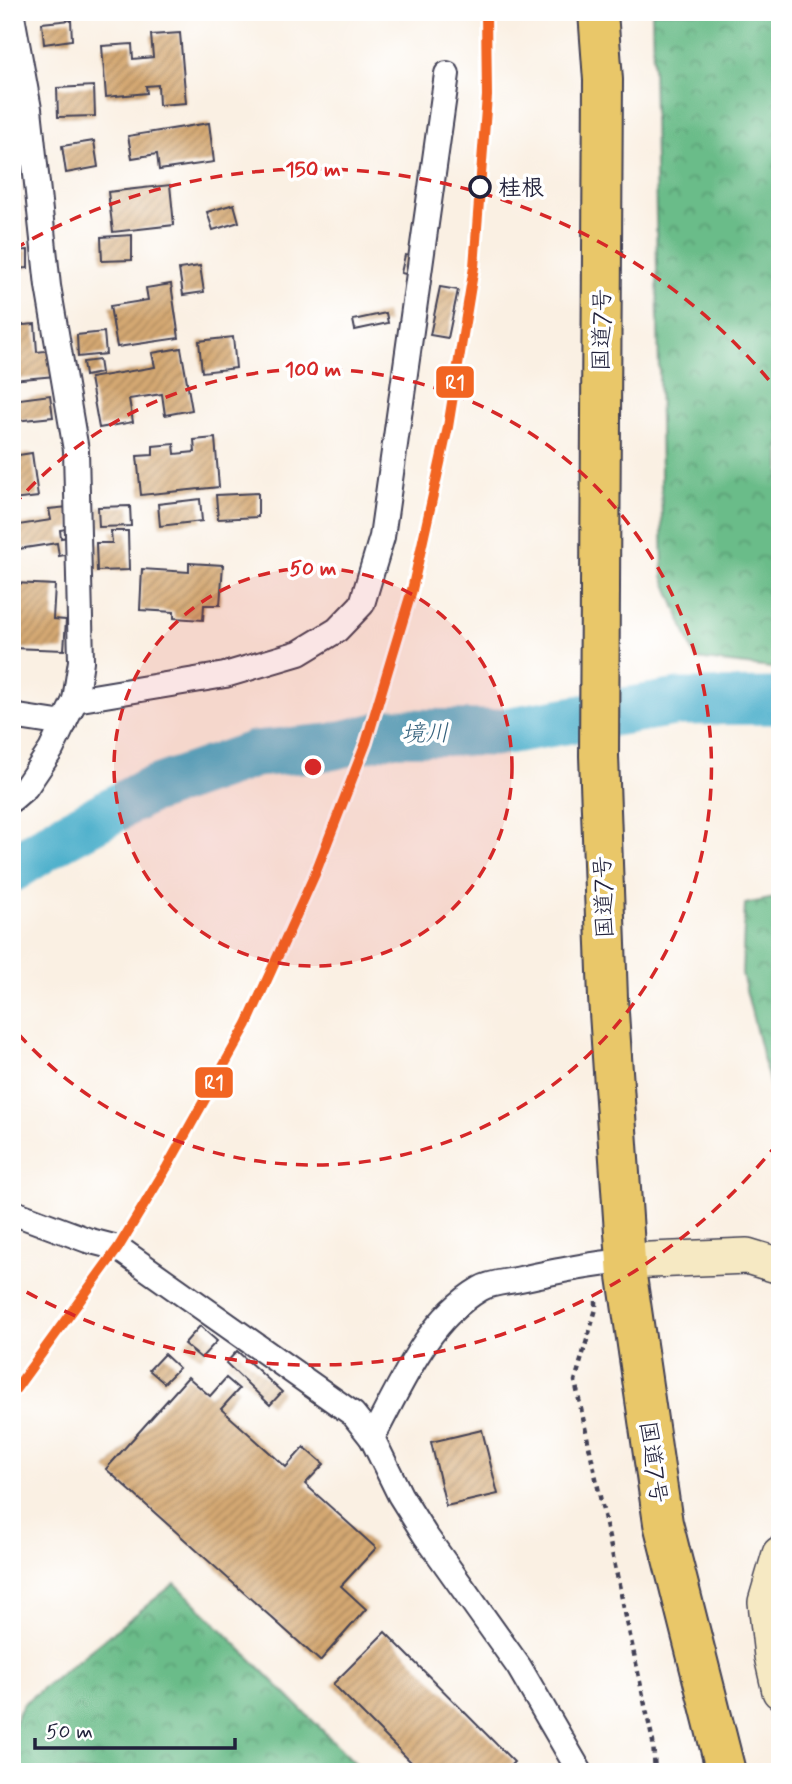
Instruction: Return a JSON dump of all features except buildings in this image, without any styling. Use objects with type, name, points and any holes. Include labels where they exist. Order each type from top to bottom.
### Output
[{"type":"highway","name":"国道7号","points":[[598,12],[603,80],[599,756],[612,1262],[663,1523],[726,1772]]},
{"type":"street","points":[[12,16],[29,109],[48,286],[76,450],[81,661],[75,700],[64,724],[51,750],[26,787],[12,799]]},
{"type":"street","points":[[75,700],[225,675],[299,653],[337,630],[362,604],[382,537],[447,74]]},
{"type":"street","points":[[12,716],[64,724]]},
{"type":"street","points":[[12,1212],[87,1240],[118,1248],[353,1414],[372,1438],[406,1505],[519,1667],[580,1772]]},
{"type":"street","points":[[372,1438],[409,1368],[430,1337],[457,1306],[483,1287],[612,1262],[747,1256],[780,1266]]},
{"type":"street","points":[[780,1554],[766,1602],[772,1656],[780,1691]]},
{"type":"path","points":[[612,1262],[575,1381],[653,1742],[655,1772]]},
{"type":"green space","points":[[652,12],[780,12],[780,669],[696,659],[663,576]]},
{"type":"green space","points":[[780,897],[780,1125],[742,974],[745,904]]},
{"type":"green space","points":[[175,1583],[364,1772],[12,1772],[12,1728],[23,1704]]},
{"type":"waterway","name":"境川","points":[[12,869],[59,839],[146,792],[255,754],[330,747],[394,732],[493,733],[679,702],[780,701]]},
{"type":"transit line","name":"R1","points":[[12,1394],[118,1248],[247,1024],[315,874],[366,743],[412,590],[448,427],[474,267],[487,96],[486,12]]},
{"type":"place","name":"桂根","points":[[480,187]]}]
